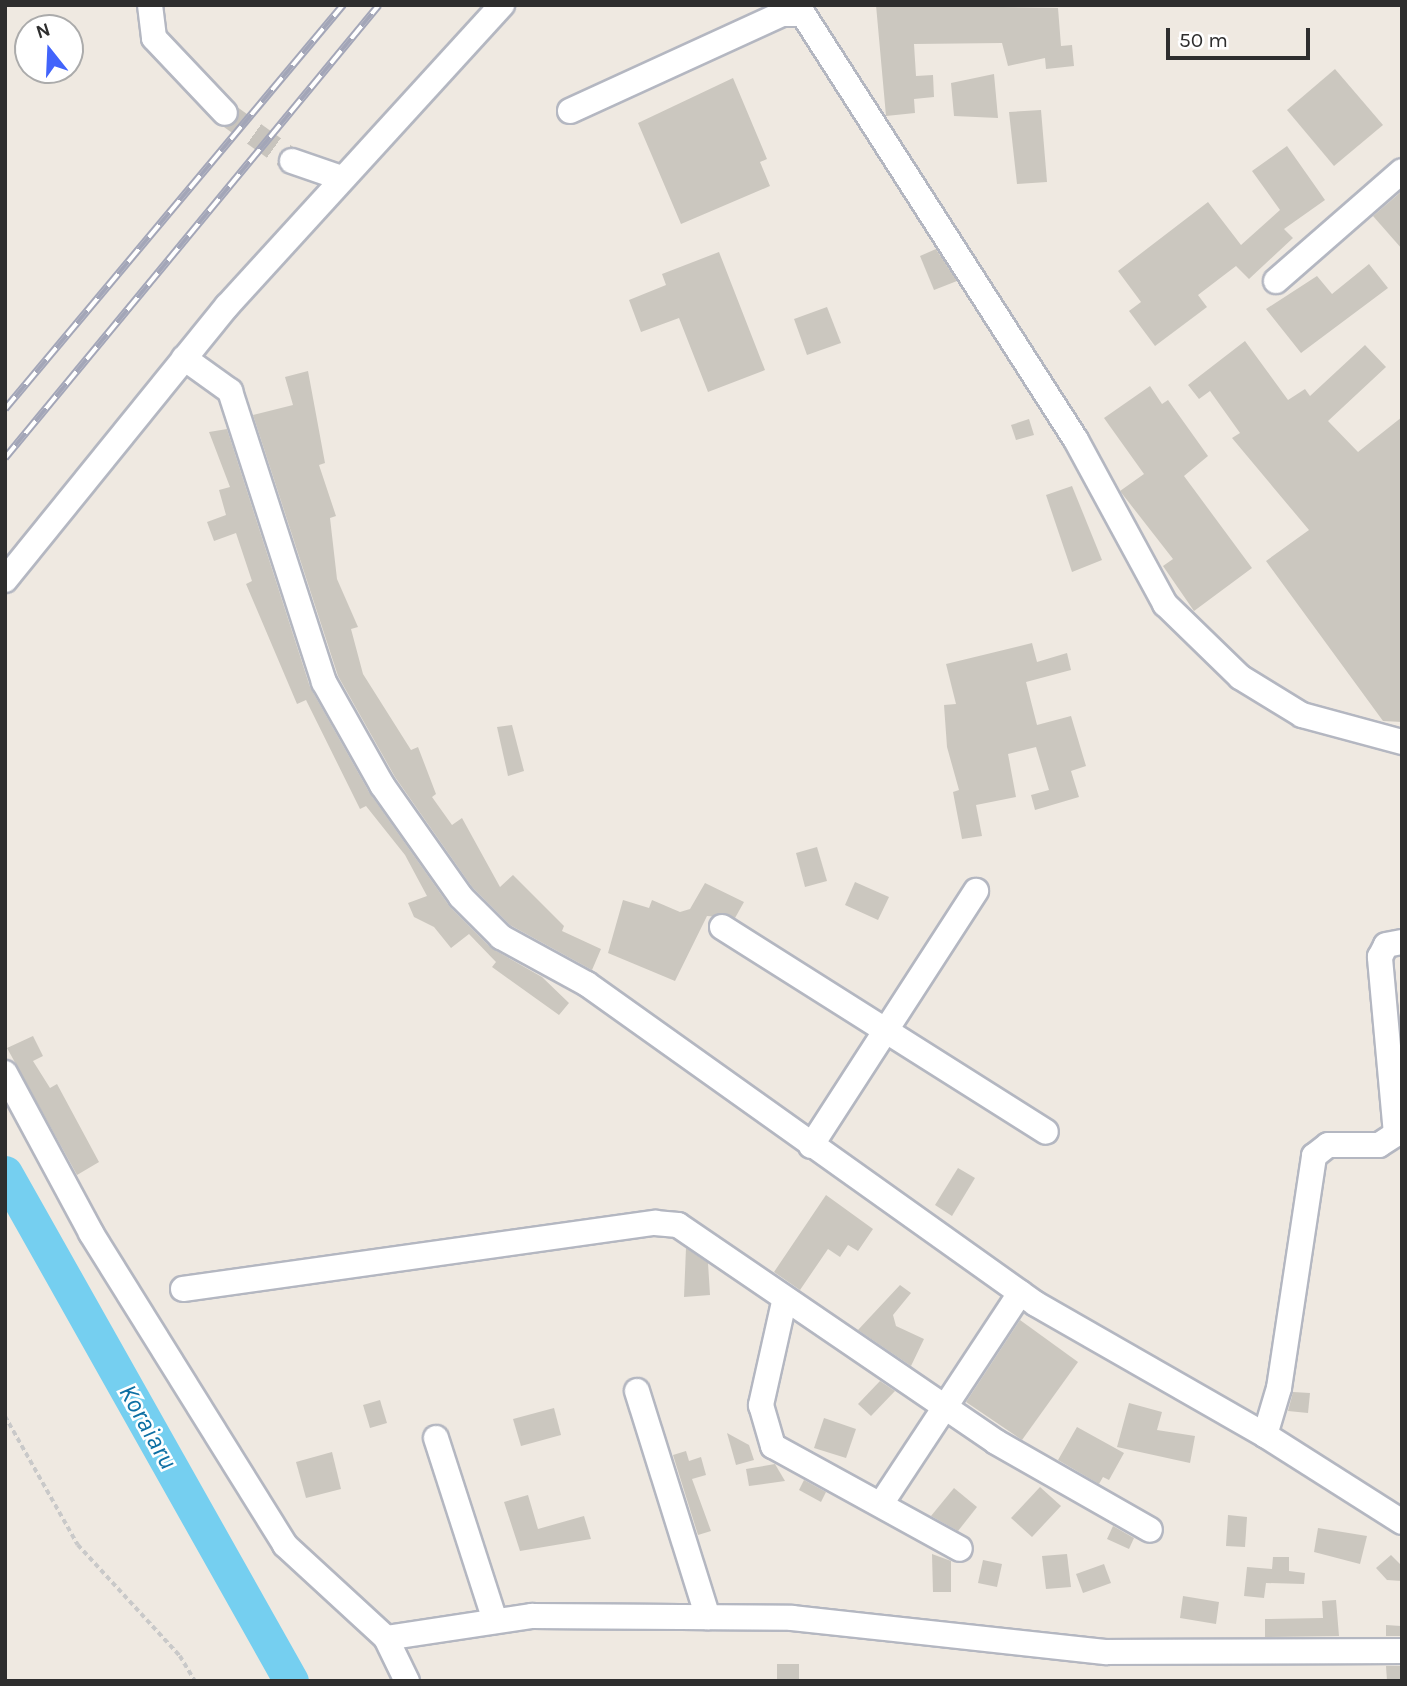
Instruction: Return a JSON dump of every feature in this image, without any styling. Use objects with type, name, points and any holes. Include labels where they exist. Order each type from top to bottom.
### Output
[{"type":"street","points":[[150,5],[154,38],[225,113]]},
{"type":"street","points":[[5,580],[184,358],[341,178],[502,5]]},
{"type":"street","points":[[570,111],[782,14],[803,14],[1076,440],[1165,604],[1240,677],[1302,715],[1402,742]]},
{"type":"street","points":[[292,161],[341,178]]},
{"type":"street","points":[[1276,281],[1402,171]]},
{"type":"street","points":[[184,358],[230,391],[324,682],[382,785],[461,897],[501,937],[587,984],[1020,1293],[1265,1435],[1402,1522]]},
{"type":"street","points":[[811,1146],[976,891]]},
{"type":"street","points":[[722,927],[1046,1132]]},
{"type":"street","points":[[1265,1435],[1279,1388],[1314,1156],[1328,1145],[1379,1145],[1396,1134],[1394,1003],[1381,951],[1402,942]]},
{"type":"street","points":[[5,1073],[91,1233],[285,1545],[386,1638],[407,1681]]},
{"type":"street","points":[[183,1289],[656,1223],[699,1235],[784,1302],[942,1407],[1113,1514],[1150,1530]]},
{"type":"street","points":[[881,1504],[942,1407],[1020,1293]]},
{"type":"street","points":[[784,1302],[761,1405],[766,1435],[784,1454],[960,1549]]},
{"type":"street","points":[[638,1391],[708,1617]]},
{"type":"street","points":[[436,1438],[495,1621]]},
{"type":"street","points":[[386,1638],[495,1621],[792,1618],[1107,1652],[1402,1651]]},
{"type":"path","points":[[5,1416],[78,1545],[180,1656],[195,1681]]},
{"type":"building","points":[[876,5],[1058,8],[1061,46],[1072,45],[1074,66],[1046,69],[1045,58],[1008,66],[1002,43],[914,44],[916,76],[933,75],[934,97],[914,99],[915,113],[886,116]]},
{"type":"building","points":[[1335,69],[1383,125],[1334,166],[1287,110]]},
{"type":"building","points":[[994,74],[998,118],[954,116],[951,83]]},
{"type":"building","points":[[733,78],[767,159],[760,162],[770,186],[681,224],[638,123]]},
{"type":"building","points":[[1041,110],[1047,182],[1017,184],[1009,112]]},
{"type":"building","points":[[1287,146],[1325,200],[1284,229],[1293,238],[1249,279],[1236,266],[1198,295],[1207,307],[1155,346],[1129,311],[1141,302],[1118,271],[1208,202],[1241,245],[1280,210],[1252,171]]},
{"type":"building","points":[[1402,191],[1402,249],[1373,216]]},
{"type":"building","points":[[936,249],[957,281],[934,290],[920,256]]},
{"type":"building","points":[[719,252],[765,370],[708,392],[679,318],[641,332],[629,300],[666,285],[662,274]]},
{"type":"building","points":[[1369,264],[1388,288],[1301,353],[1266,309],[1317,276],[1332,294]]},
{"type":"building","points":[[827,307],[841,343],[807,355],[794,319]]},
{"type":"building","points":[[1245,341],[1288,400],[1305,389],[1310,396],[1365,345],[1386,367],[1328,421],[1358,452],[1402,417],[1402,722],[1383,721],[1266,561],[1309,530],[1232,438],[1240,433],[1210,391],[1199,399],[1188,385]]},
{"type":"building","points":[[308,371],[325,463],[319,465],[336,516],[330,518],[337,579],[358,627],[351,629],[363,674],[411,750],[418,747],[436,794],[432,797],[452,825],[462,818],[500,887],[513,875],[564,926],[562,931],[601,949],[592,970],[510,925],[472,887],[395,777],[338,676],[253,415],[293,405],[285,377]]},
{"type":"building","points":[[1150,386],[1162,404],[1168,400],[1208,456],[1184,476],[1252,568],[1194,611],[1163,566],[1173,559],[1120,491],[1144,474],[1104,418]]},
{"type":"building","points":[[1029,419],[1034,435],[1016,440],[1011,425]]},
{"type":"building","points":[[227,429],[310,687],[369,792],[450,907],[491,948],[542,977],[569,1003],[559,1015],[492,967],[496,962],[469,934],[451,948],[434,927],[414,917],[408,903],[427,896],[405,855],[366,806],[360,809],[306,700],[297,704],[246,584],[252,581],[236,533],[214,541],[207,522],[226,515],[219,490],[230,487],[209,432]]},
{"type":"building","points":[[1072,486],[1102,560],[1072,572],[1046,495]]},
{"type":"building","points":[[1032,643],[1037,662],[1067,653],[1071,670],[1026,682],[1037,725],[1071,716],[1086,766],[1071,771],[1079,797],[1035,810],[1031,795],[1049,790],[1036,747],[1008,754],[1016,797],[976,805],[982,836],[962,839],[953,792],[959,790],[947,747],[944,705],[956,704],[946,664]]},
{"type":"building","points":[[512,725],[524,771],[508,776],[497,727]]},
{"type":"building","points":[[817,847],[827,881],[805,887],[796,853]]},
{"type":"building","points":[[855,882],[889,897],[878,920],[845,905]]},
{"type":"building","points":[[705,883],[744,902],[735,918],[707,916],[675,981],[608,953],[623,900],[649,908],[652,900],[680,912],[690,909]]},
{"type":"building","points":[[33,1036],[43,1056],[33,1061],[50,1088],[57,1084],[99,1162],[77,1175],[7,1048]]},
{"type":"building","points":[[958,1168],[975,1178],[952,1216],[935,1205]]},
{"type":"building","points":[[826,1195],[873,1229],[858,1251],[848,1245],[840,1257],[828,1249],[800,1290],[774,1272]]},
{"type":"building","points":[[686,1248],[708,1263],[710,1295],[684,1297]]},
{"type":"building","points":[[900,1285],[911,1293],[893,1315],[896,1326],[924,1339],[911,1366],[858,1330]]},
{"type":"building","points":[[1020,1320],[1078,1362],[1022,1440],[966,1402]]},
{"type":"building","points":[[880,1381],[895,1391],[871,1416],[858,1404]]},
{"type":"building","points":[[1293,1392],[1310,1393],[1308,1413],[1288,1411]]},
{"type":"building","points":[[380,1400],[387,1423],[370,1428],[363,1405]]},
{"type":"building","points":[[1129,1403],[1162,1412],[1157,1430],[1195,1436],[1190,1463],[1117,1447]]},
{"type":"building","points":[[554,1408],[561,1435],[521,1446],[513,1419]]},
{"type":"building","points":[[824,1418],[856,1429],[846,1458],[814,1448]]},
{"type":"building","points":[[1077,1427],[1124,1453],[1109,1480],[1103,1477],[1099,1484],[1058,1460]]},
{"type":"building","points":[[727,1433],[749,1445],[754,1460],[736,1465]]},
{"type":"building","points":[[686,1451],[689,1461],[701,1457],[706,1475],[692,1479],[711,1531],[698,1535],[673,1455]]},
{"type":"building","points":[[332,1452],[341,1489],[306,1498],[296,1462]]},
{"type":"building","points":[[775,1464],[785,1481],[749,1486],[746,1469]]},
{"type":"building","points":[[804,1480],[826,1492],[821,1502],[799,1490]]},
{"type":"building","points":[[1040,1487],[1061,1506],[1032,1537],[1011,1518]]},
{"type":"building","points":[[954,1488],[977,1507],[958,1531],[931,1516]]},
{"type":"building","points":[[528,1495],[538,1529],[584,1516],[591,1539],[520,1551],[504,1502]]},
{"type":"building","points":[[1228,1515],[1247,1517],[1245,1547],[1226,1546]]},
{"type":"building","points":[[1113,1526],[1134,1538],[1129,1549],[1107,1539]]},
{"type":"building","points":[[1318,1528],[1367,1536],[1360,1564],[1314,1552]]},
{"type":"building","points":[[932,1554],[951,1561],[951,1592],[933,1592]]},
{"type":"building","points":[[1067,1554],[1071,1587],[1046,1589],[1042,1556]]},
{"type":"building","points":[[1391,1555],[1402,1566],[1402,1581],[1387,1580],[1376,1568]]},
{"type":"building","points":[[1273,1557],[1289,1557],[1289,1571],[1305,1573],[1304,1584],[1266,1583],[1264,1598],[1244,1596],[1247,1567],[1272,1569]]},
{"type":"building","points":[[983,1560],[1002,1564],[997,1587],[978,1583]]},
{"type":"building","points":[[1104,1564],[1111,1583],[1083,1593],[1076,1574]]},
{"type":"building","points":[[1183,1596],[1219,1602],[1216,1624],[1180,1618]]},
{"type":"building","points":[[1336,1600],[1339,1636],[1265,1637],[1265,1619],[1323,1618],[1322,1601]]},
{"type":"building","points":[[1386,1625],[1401,1626],[1400,1636],[1386,1636]]},
{"type":"building","points":[[777,1664],[799,1664],[799,1681],[777,1681]]},
{"type":"building","points":[[1386,1666],[1402,1666],[1402,1681],[1387,1681]]},
{"type":"waterway","name":"Koraiaru","points":[[5,1173],[291,1681]]},
{"type":"tunnel","points":[[225,113],[292,161]]},
{"type":"railway","points":[[5,409],[343,5]]},
{"type":"railway","points":[[5,458],[379,5]]}]
